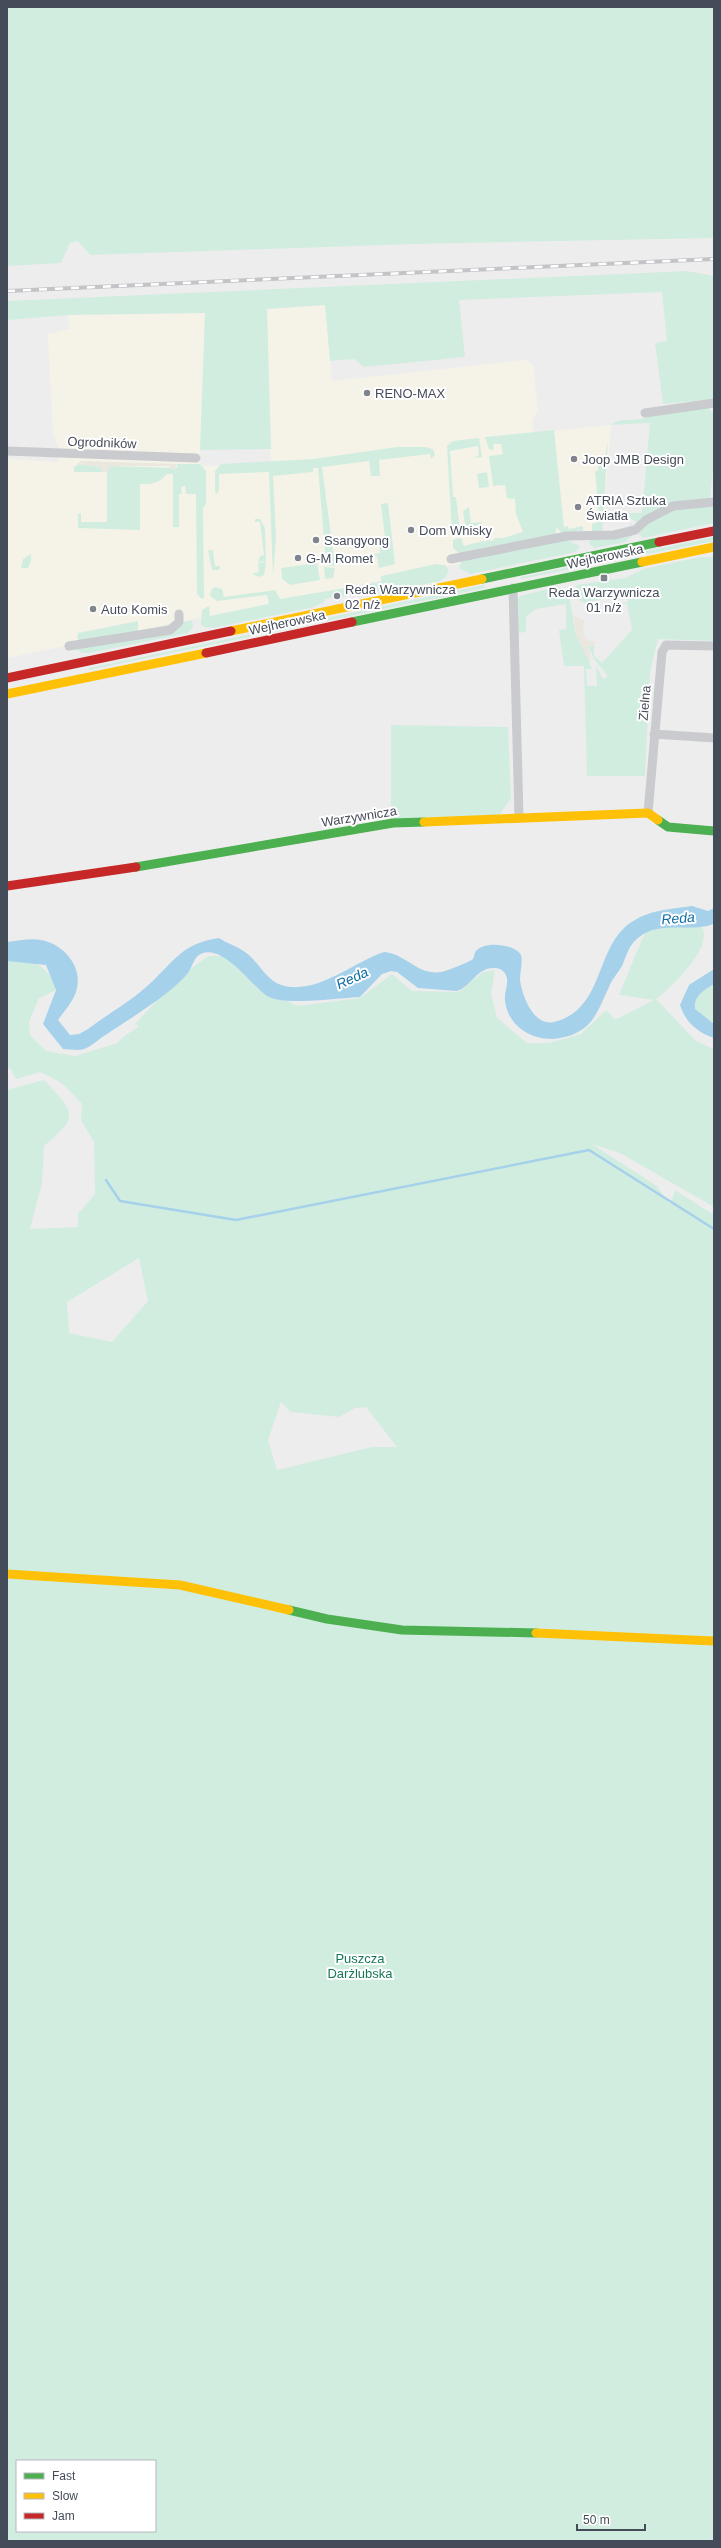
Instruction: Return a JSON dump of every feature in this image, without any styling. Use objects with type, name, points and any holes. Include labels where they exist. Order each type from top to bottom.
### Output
[{"type":"main road","name":"Wejherowska","points":[[7,678],[714,531]]},
{"type":"main road","name":"Wejherowska","points":[[7,694],[714,547]]},
{"type":"main road","name":"Warzywnicza","points":[[7,886],[94,874],[393,823],[648,813]]},
{"type":"main road","points":[[648,813],[668,827],[714,831]]},
{"type":"main road","points":[[7,1574],[180,1585],[327,1619],[402,1630],[535,1632],[714,1641]]},
{"type":"street","points":[[645,413],[714,403]]},
{"type":"street","name":"Ogrodników","points":[[7,451],[196,458]]},
{"type":"street","points":[[451,559],[566,536],[614,535],[635,530],[646,520],[673,506],[714,502]]},
{"type":"street","points":[[513,588],[519,818]]},
{"type":"street","points":[[69,646],[170,630],[179,622],[179,614]]},
{"type":"street","name":"Zielna","points":[[648,813],[660,664],[664,648],[666,645],[675,644],[714,646]]},
{"type":"street","points":[[654,734],[714,738]]},
{"type":"shaded area","points":[[325,305],[332,381],[526,360],[533,365],[538,411],[532,420],[533,433],[611,425],[602,534],[7,658],[7,459],[58,462],[58,447],[53,433],[48,334],[70,329],[68,315],[205,313],[200,466],[253,465],[271,463],[267,309]]},
{"type":"green space","points":[[7,7],[714,7],[714,238],[413,244],[90,255],[78,241],[70,243],[61,263],[7,266]]},
{"type":"green space","points":[[687,271],[714,276],[714,399],[663,404],[655,343],[667,341],[662,292],[459,300],[465,357],[364,367],[354,359],[330,361],[325,305],[267,309],[271,449],[200,450],[205,313],[68,315],[7,320],[7,301]]},
{"type":"green space","points":[[710,406],[710,411],[714,412],[714,459],[710,499],[690,503],[638,523],[630,518],[629,513],[642,513],[650,423],[611,425],[617,421],[640,419],[675,411]]},
{"type":"green space","points":[[554,430],[564,527],[568,526],[569,529],[583,526],[583,531],[562,533],[556,527],[556,534],[459,553],[453,548],[453,540],[461,538],[464,546],[483,541],[486,542],[487,540],[493,541],[495,538],[503,538],[523,532],[516,514],[515,499],[507,498],[505,485],[493,486],[489,456],[503,454],[501,444],[493,444],[494,450],[489,449],[485,437]]},
{"type":"green space","points":[[479,438],[482,457],[474,458],[479,455],[478,446],[450,451],[453,497],[456,497],[460,531],[452,533],[447,446],[453,441]]},
{"type":"green space","points":[[608,442],[602,534],[630,528],[630,522],[633,528],[595,536],[592,533],[592,524],[596,523],[596,517],[599,516],[595,471],[598,471],[598,457],[605,456]]},
{"type":"green space","points":[[397,447],[425,447],[433,449],[435,455],[431,459],[430,454],[379,460],[380,476],[371,476],[369,461],[322,467],[335,566],[324,565],[323,563],[326,562],[318,468],[313,468],[313,472],[273,476],[276,537],[273,576],[269,472],[219,474],[219,491],[216,494],[215,492],[215,471],[221,464],[314,459]]},
{"type":"green space","points":[[79,464],[100,467],[103,472],[74,472],[74,467]]},
{"type":"green space","points":[[177,464],[200,464],[206,471],[206,504],[203,509],[204,598],[202,599],[197,594],[196,494],[186,494],[185,486],[181,487],[182,494],[179,494],[179,527],[173,527],[173,474],[167,474],[155,483],[140,484],[140,530],[78,528],[78,514],[81,513],[81,522],[107,522],[107,470],[110,466],[177,468]]},
{"type":"green space","points":[[487,472],[489,487],[479,488],[477,474]]},
{"type":"green space","points":[[388,503],[395,564],[379,568],[377,556],[356,558],[354,561],[356,556],[380,553],[379,539],[385,538],[381,504]]},
{"type":"green space","points":[[714,504],[714,523],[643,538],[637,533],[638,528],[675,506]]},
{"type":"green space","points":[[469,507],[471,523],[483,522],[469,528],[465,524],[463,511]]},
{"type":"green space","points":[[255,519],[260,519],[265,528],[266,561],[258,562],[260,556],[264,555],[260,522],[255,522]]},
{"type":"green space","points":[[632,532],[632,536],[625,542],[595,548],[589,544],[590,539]]},
{"type":"green space","points":[[714,537],[714,541],[521,579],[521,577]]},
{"type":"green space","points":[[567,540],[580,546],[576,552],[470,574],[459,568],[461,562],[471,559]]},
{"type":"green space","points":[[208,550],[213,550],[215,566],[220,566],[219,570],[212,570]]},
{"type":"green space","points":[[31,554],[31,561],[28,568],[21,568],[23,559]]},
{"type":"green space","points":[[700,557],[714,557],[714,641],[658,639],[650,672],[645,776],[588,776],[587,778],[584,666],[564,666],[559,630],[566,629],[566,604],[536,609],[526,617],[526,632],[517,633],[518,599],[520,596],[557,587],[568,589],[576,635],[586,652],[592,669],[586,669],[587,686],[597,686],[596,666],[603,679],[608,676],[594,659],[588,646],[594,646],[594,656],[602,663],[632,630],[627,604],[611,606],[628,602],[626,593],[585,603],[578,600],[576,585],[625,578],[643,569]]},
{"type":"green space","points":[[266,562],[264,575],[259,577],[254,575],[253,573],[259,572],[258,563]]},
{"type":"green space","points":[[317,563],[320,580],[290,585],[282,579],[281,568]]},
{"type":"green space","points":[[436,564],[445,565],[449,570],[445,578],[440,581],[379,594],[378,591],[324,599],[324,602],[314,607],[213,628],[204,627],[201,624],[202,610],[209,606],[210,616],[269,604],[267,595],[217,601],[210,596],[211,590],[215,587],[222,589],[224,597],[275,590],[280,599],[381,582],[381,576]]},
{"type":"green space","points":[[324,567],[335,568],[333,578],[325,579]]},
{"type":"green space","points":[[484,585],[485,588],[89,670],[89,668]]},
{"type":"green space","points":[[192,620],[193,627],[188,633],[89,653],[82,653],[75,649],[80,641],[77,638],[78,633],[138,621],[138,631]]},
{"type":"green space","points":[[391,725],[508,727],[511,798],[498,817],[391,820]]},
{"type":"green space","name":"Puszcza Darżlubska","points":[[701,926],[704,934],[702,944],[697,955],[681,976],[656,999],[696,1041],[714,1049],[714,1207],[620,1153],[592,1144],[657,1186],[670,1205],[675,1190],[714,1215],[714,2541],[7,2541],[7,1090],[44,1080],[62,1100],[67,1107],[69,1114],[64,1128],[44,1146],[42,1183],[30,1229],[78,1227],[78,1214],[95,1194],[94,1142],[81,1120],[82,1104],[64,1085],[47,1075],[40,1072],[16,1079],[10,1068],[7,1069],[7,961],[25,961],[37,964],[47,972],[58,985],[54,991],[39,998],[29,1022],[30,1035],[46,1051],[75,1056],[118,1043],[123,1037],[138,1027],[136,1023],[176,980],[208,956],[223,956],[237,964],[250,980],[297,1006],[360,998],[392,974],[412,991],[459,992],[483,972],[495,970],[491,993],[497,1018],[527,1043],[549,1043],[581,1034],[606,1010],[615,1020],[654,1000],[619,995],[643,937],[651,927]],"holes":[[[139,1258],[148,1301],[112,1342],[69,1333],[67,1302]],[[281,1402],[291,1412],[339,1417],[355,1408],[366,1407],[397,1447],[372,1447],[277,1470],[268,1440]]]},
{"type":"green space","points":[[714,981],[714,1022],[706,1021],[686,1002]]},
{"type":"sand","points":[[81,461],[177,464],[174,471],[169,466],[110,466],[107,472],[103,472],[100,467],[79,464],[74,467]]},
{"type":"sand","points":[[574,615],[584,621],[583,627],[587,639],[595,642],[594,646],[588,646],[591,659],[588,659],[576,635]]},
{"type":"water","name":"Reda","points":[[692,906],[708,911],[714,908],[714,924],[695,927],[655,929],[638,938],[630,947],[622,966],[612,981],[597,1013],[587,1026],[571,1035],[551,1039],[541,1038],[524,1031],[511,1018],[507,1010],[505,1000],[507,982],[506,974],[497,968],[489,968],[484,970],[462,989],[457,991],[418,988],[397,972],[391,971],[382,974],[360,997],[312,1001],[285,1001],[267,996],[238,968],[220,955],[211,952],[200,954],[195,959],[187,974],[171,990],[87,1048],[82,1050],[63,1049],[43,1024],[56,990],[46,965],[7,961],[7,942],[28,939],[37,939],[49,942],[57,946],[69,957],[77,971],[77,988],[72,1001],[58,1020],[70,1035],[79,1034],[88,1029],[131,999],[186,950],[206,941],[219,938],[245,952],[254,960],[266,975],[276,983],[294,987],[308,986],[321,982],[384,952],[399,956],[425,971],[441,972],[473,959],[476,951],[481,947],[487,945],[500,945],[513,948],[521,955],[521,987],[530,1009],[541,1020],[554,1022],[570,1016],[581,1006],[590,994],[608,953],[624,928],[647,914]]},
{"type":"water","points":[[714,969],[714,984],[697,997],[695,1009],[714,1024],[714,1038],[697,1030],[685,1017],[680,1005],[689,985]]},
{"type":"waterway","points":[[106,1180],[120,1201],[236,1220],[589,1150],[714,1229]]},
{"type":"railway","points":[[7,291],[714,259]]},
{"type":"traffic: fast","points":[[482,579],[659,542]]},
{"type":"traffic: fast","points":[[352,622],[642,562]]},
{"type":"traffic: fast","points":[[658,820],[668,827],[714,831]]},
{"type":"traffic: fast","points":[[136,867],[393,823],[424,822]]},
{"type":"traffic: fast","points":[[289,1610],[327,1619],[402,1630],[536,1633]]},
{"type":"traffic: slow","points":[[642,562],[714,547]]},
{"type":"traffic: slow","points":[[231,631],[482,579]]},
{"type":"traffic: slow","points":[[7,694],[206,653]]},
{"type":"traffic: slow","points":[[424,822],[648,813],[658,820]]},
{"type":"traffic: slow","points":[[7,1574],[180,1585],[289,1610]]},
{"type":"traffic: slow","points":[[536,1633],[714,1641]]},
{"type":"traffic: jam","points":[[659,542],[714,531]]},
{"type":"traffic: jam","points":[[206,653],[352,622]]},
{"type":"traffic: jam","points":[[7,678],[231,631]]},
{"type":"traffic: jam","points":[[7,886],[136,867]]},
{"type":"place","name":"RENO-MAX","points":[[367,393]]},
{"type":"place","name":"Joop JMB Design","points":[[574,459]]},
{"type":"place","name":"ATRIA Sztuka Światła","points":[[578,507]]},
{"type":"place","name":"Dom Whisky","points":[[411,530]]},
{"type":"place","name":"Ssangyong","points":[[316,540]]},
{"type":"place","name":"G-M Romet","points":[[298,558]]},
{"type":"place","name":"Reda Warzywnicza 01 n/ż","points":[[604,578]]},
{"type":"place","name":"Reda Warzywnicza 02 n/ż","points":[[337,596]]},
{"type":"place","name":"Auto Komis","points":[[93,609]]}]
